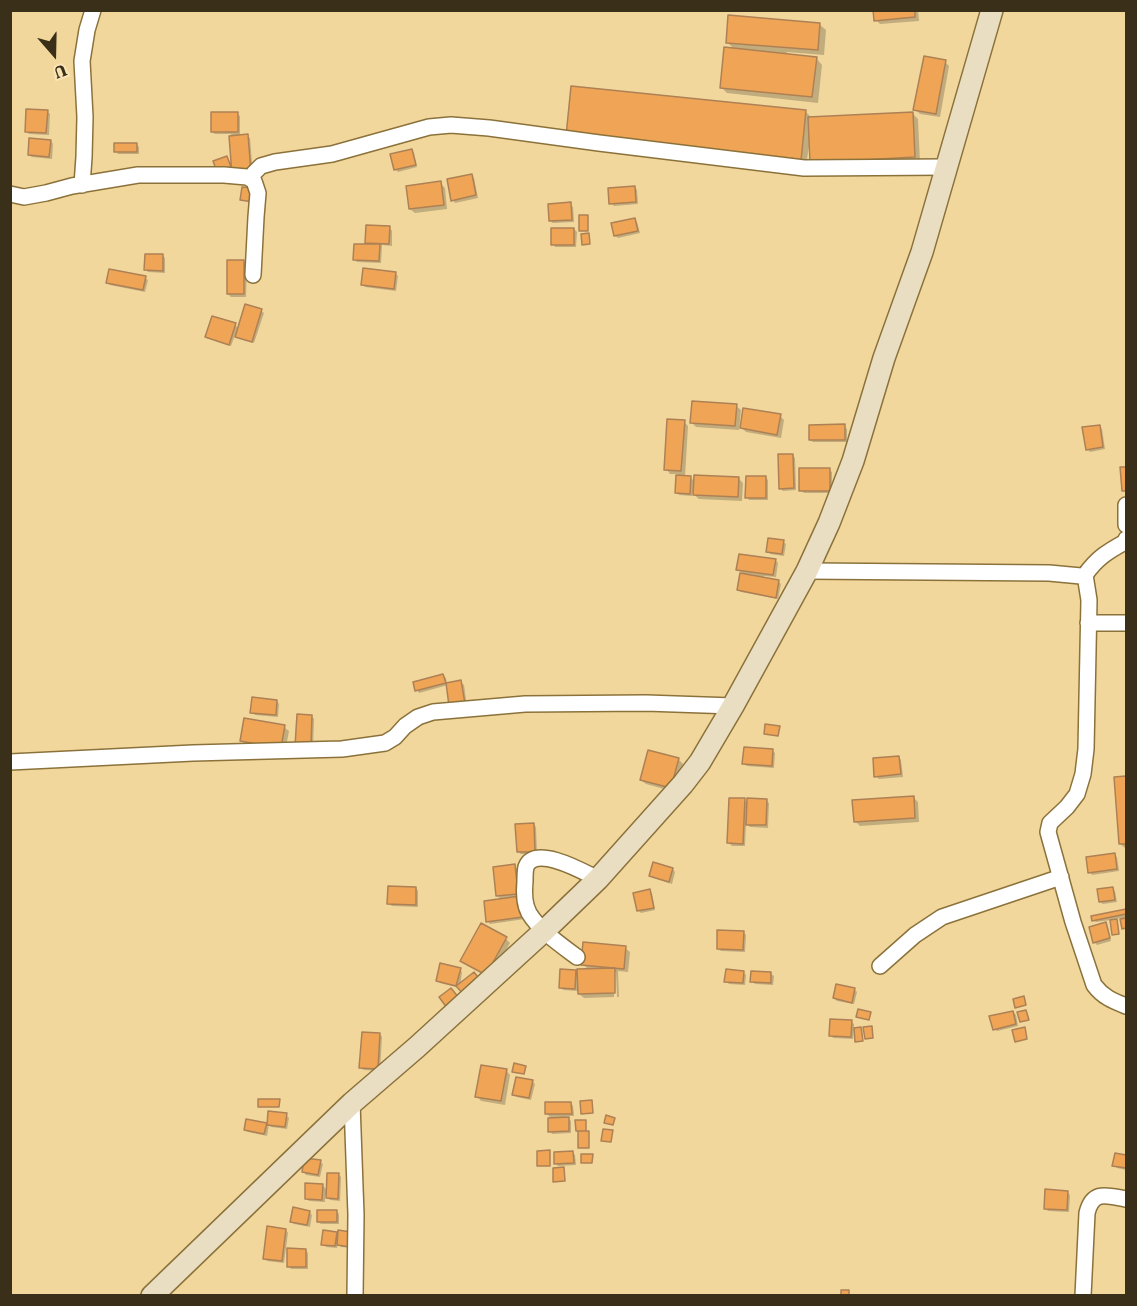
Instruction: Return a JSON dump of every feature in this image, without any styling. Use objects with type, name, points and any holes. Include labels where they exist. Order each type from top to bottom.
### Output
[{"type":"main road","points":[[152,1296],[352,1103],[417,1047],[598,879],[700,762],[807,571],[853,461],[884,358],[922,252],[992,10]]},
{"type":"street","points":[[82,185],[85,117],[82,61],[93,10]]},
{"type":"street","points":[[251,178],[261,166],[275,162],[332,154],[429,127],[451,125],[804,168],[946,167]]},
{"type":"street","points":[[10,195],[46,193],[138,175],[224,175],[251,178],[257,185],[258,193],[253,275]]},
{"type":"street","points":[[1126,506],[1126,525]]},
{"type":"street","points":[[1126,539],[1125,542],[1096,560],[1085,575],[1089,600],[1086,749],[1083,774],[1077,794],[1050,823],[1048,832],[1073,922],[1094,985],[1106,998],[1126,1006]]},
{"type":"street","points":[[807,571],[1085,575]]},
{"type":"street","points":[[1088,623],[1126,623]]},
{"type":"street","points":[[10,762],[371,746],[385,743],[418,717],[433,712],[525,704],[646,703],[733,706]]},
{"type":"street","points":[[577,957],[544,931],[529,913],[524,898],[526,867],[530,861],[536,859],[560,861],[598,879]]},
{"type":"street","points":[[880,966],[915,935],[942,917],[1061,877]]},
{"type":"street","points":[[352,1103],[356,1215],[355,1296]]},
{"type":"street","points":[[1083,1296],[1089,1203],[1105,1195],[1126,1199]]},
{"type":"building","points":[[873,10],[915,10],[915,17],[874,21]]},
{"type":"building","points":[[728,15],[820,23],[818,50],[726,43]]},
{"type":"building","points":[[724,47],[817,57],[812,97],[720,88]]},
{"type":"building","points":[[924,56],[946,60],[936,114],[913,110]]},
{"type":"building","points":[[571,86],[806,110],[801,161],[566,136]]},
{"type":"building","points":[[26,109],[48,110],[46,133],[25,132]]},
{"type":"building","points":[[211,112],[238,112],[238,132],[211,132]]},
{"type":"building","points":[[913,112],[915,157],[810,163],[808,117]]},
{"type":"building","points":[[248,134],[251,173],[232,175],[229,136]]},
{"type":"building","points":[[29,138],[51,140],[49,157],[28,155]]},
{"type":"building","points":[[114,143],[137,143],[137,152],[114,152]]},
{"type":"building","points":[[412,149],[416,165],[394,170],[390,154]]},
{"type":"building","points":[[227,156],[231,167],[217,172],[213,161]]},
{"type":"building","points":[[472,174],[476,195],[451,201],[447,179]]},
{"type":"building","points":[[441,181],[444,205],[409,209],[406,186]]},
{"type":"building","points":[[635,186],[636,202],[609,204],[608,188]]},
{"type":"building","points":[[242,187],[254,188],[253,202],[240,200]]},
{"type":"building","points":[[571,202],[572,220],[549,221],[548,204]]},
{"type":"building","points":[[579,215],[588,215],[588,231],[579,231]]},
{"type":"building","points":[[635,218],[638,231],[614,236],[611,223]]},
{"type":"building","points":[[366,225],[390,226],[389,244],[365,243]]},
{"type":"building","points":[[551,228],[574,228],[574,245],[551,245]]},
{"type":"building","points":[[589,233],[590,244],[582,245],[581,234]]},
{"type":"building","points":[[354,244],[380,244],[379,261],[353,260]]},
{"type":"building","points":[[145,254],[163,254],[163,271],[144,270]]},
{"type":"building","points":[[227,260],[244,260],[244,294],[227,294]]},
{"type":"building","points":[[363,268],[396,272],[394,289],[361,285]]},
{"type":"building","points":[[109,269],[146,276],[143,290],[106,283]]},
{"type":"building","points":[[245,304],[262,309],[252,342],[235,337]]},
{"type":"building","points":[[212,316],[236,323],[229,345],[205,337]]},
{"type":"building","points":[[692,401],[737,404],[735,426],[690,423]]},
{"type":"building","points":[[743,408],[781,414],[777,435],[740,428]]},
{"type":"building","points":[[667,419],[685,420],[681,471],[664,470]]},
{"type":"building","points":[[845,424],[845,440],[809,440],[809,425]]},
{"type":"building","points":[[1100,425],[1103,447],[1086,450],[1082,427]]},
{"type":"building","points":[[778,454],[793,454],[794,488],[779,489]]},
{"type":"building","points":[[1120,467],[1126,467],[1126,491],[1122,491]]},
{"type":"building","points":[[799,468],[830,468],[830,491],[799,491]]},
{"type":"building","points":[[676,475],[691,476],[690,494],[675,493]]},
{"type":"building","points":[[694,475],[739,477],[738,497],[693,495]]},
{"type":"building","points":[[746,476],[766,476],[766,498],[745,498]]},
{"type":"building","points":[[768,538],[784,540],[782,554],[766,552]]},
{"type":"building","points":[[739,554],[776,559],[773,575],[736,570]]},
{"type":"building","points":[[740,573],[779,580],[776,598],[737,590]]},
{"type":"building","points":[[443,674],[446,683],[415,691],[413,682]]},
{"type":"building","points":[[461,680],[465,704],[449,706],[446,683]]},
{"type":"building","points":[[252,697],[277,700],[276,715],[250,713]]},
{"type":"building","points":[[297,714],[312,715],[311,747],[295,746]]},
{"type":"building","points":[[244,718],[285,725],[281,748],[240,741]]},
{"type":"building","points":[[765,724],[780,726],[778,736],[764,734]]},
{"type":"building","points":[[744,747],[773,749],[772,766],[742,764]]},
{"type":"building","points":[[648,750],[679,758],[671,788],[640,780]]},
{"type":"building","points":[[899,756],[901,774],[874,777],[873,758]]},
{"type":"building","points":[[1126,776],[1126,844],[1119,844],[1114,777]]},
{"type":"building","points":[[914,796],[915,818],[854,822],[852,800]]},
{"type":"building","points":[[729,798],[745,798],[743,844],[727,843]]},
{"type":"building","points":[[747,798],[767,799],[766,825],[746,825]]},
{"type":"building","points":[[534,823],[535,852],[517,852],[515,824]]},
{"type":"building","points":[[1115,853],[1117,869],[1088,873],[1086,857]]},
{"type":"building","points":[[653,862],[673,868],[669,882],[649,876]]},
{"type":"building","points":[[515,864],[518,894],[496,896],[493,867]]},
{"type":"building","points":[[388,886],[416,887],[416,905],[387,904]]},
{"type":"building","points":[[1113,887],[1115,900],[1099,902],[1097,889]]},
{"type":"building","points":[[650,889],[654,908],[637,911],[633,893]]},
{"type":"building","points":[[520,896],[523,917],[486,922],[484,901]]},
{"type":"building","points":[[1126,909],[1126,914],[1092,921],[1091,916]]},
{"type":"building","points":[[1126,918],[1126,928],[1122,929],[1120,919]]},
{"type":"building","points":[[1117,919],[1119,934],[1112,935],[1110,920]]},
{"type":"building","points":[[1106,922],[1110,938],[1093,943],[1089,927]]},
{"type":"building","points":[[481,923],[507,937],[486,975],[460,961]]},
{"type":"building","points":[[717,930],[744,931],[743,950],[717,949]]},
{"type":"building","points":[[583,942],[626,946],[624,969],[581,965]]},
{"type":"building","points":[[440,963],[461,968],[456,986],[436,981]]},
{"type":"building","points":[[615,968],[615,993],[578,994],[577,969]]},
{"type":"building","points":[[560,969],[576,970],[575,989],[559,988]]},
{"type":"building","points":[[726,969],[744,971],[743,983],[724,982]]},
{"type":"building","points":[[751,971],[771,972],[771,983],[750,982]]},
{"type":"building","points":[[474,972],[481,981],[464,995],[456,986]]},
{"type":"building","points":[[836,984],[855,988],[852,1003],[833,998]]},
{"type":"building","points":[[451,988],[459,998],[447,1008],[439,997]]},
{"type":"building","points":[[1024,996],[1026,1005],[1015,1008],[1013,999]]},
{"type":"building","points":[[858,1009],[871,1012],[869,1020],[856,1017]]},
{"type":"building","points":[[1026,1010],[1029,1020],[1020,1022],[1017,1012]]},
{"type":"building","points":[[1013,1011],[1016,1024],[993,1030],[989,1016]]},
{"type":"building","points":[[830,1019],[852,1020],[851,1037],[829,1036]]},
{"type":"building","points":[[872,1026],[873,1038],[865,1039],[863,1027]]},
{"type":"building","points":[[861,1027],[863,1041],[855,1042],[854,1028]]},
{"type":"building","points":[[1025,1027],[1027,1039],[1015,1042],[1012,1030]]},
{"type":"building","points":[[362,1032],[380,1033],[378,1069],[359,1068]]},
{"type":"building","points":[[514,1063],[526,1066],[524,1074],[512,1072]]},
{"type":"building","points":[[481,1065],[507,1069],[501,1101],[475,1097]]},
{"type":"building","points":[[516,1077],[533,1080],[529,1098],[512,1095]]},
{"type":"building","points":[[258,1099],[280,1099],[279,1107],[258,1107]]},
{"type":"building","points":[[592,1100],[593,1113],[581,1114],[580,1101]]},
{"type":"building","points":[[545,1102],[571,1102],[572,1114],[545,1114]]},
{"type":"building","points":[[268,1111],[287,1113],[285,1127],[267,1125]]},
{"type":"building","points":[[606,1115],[615,1118],[613,1125],[604,1123]]},
{"type":"building","points":[[569,1117],[569,1131],[548,1132],[548,1118]]},
{"type":"building","points":[[246,1119],[267,1123],[264,1134],[244,1130]]},
{"type":"building","points":[[575,1120],[586,1120],[586,1131],[576,1131]]},
{"type":"building","points":[[603,1129],[613,1130],[611,1142],[601,1141]]},
{"type":"building","points":[[578,1131],[589,1131],[589,1148],[578,1148]]},
{"type":"building","points":[[550,1150],[550,1166],[537,1166],[537,1151]]},
{"type":"building","points":[[573,1151],[574,1163],[554,1164],[554,1152]]},
{"type":"building","points":[[1115,1153],[1126,1155],[1126,1168],[1112,1166]]},
{"type":"building","points":[[581,1154],[593,1154],[592,1163],[581,1163]]},
{"type":"building","points":[[304,1158],[321,1160],[318,1175],[302,1172]]},
{"type":"building","points":[[564,1167],[565,1181],[553,1182],[553,1168]]},
{"type":"building","points":[[327,1173],[339,1173],[338,1199],[326,1198]]},
{"type":"building","points":[[305,1183],[323,1184],[322,1200],[305,1199]]},
{"type":"building","points":[[1045,1189],[1068,1191],[1067,1210],[1044,1209]]},
{"type":"building","points":[[293,1207],[310,1211],[307,1225],[290,1222]]},
{"type":"building","points":[[317,1210],[337,1210],[337,1222],[317,1222]]},
{"type":"building","points":[[267,1226],[286,1229],[282,1261],[263,1259]]},
{"type":"building","points":[[323,1230],[337,1232],[335,1246],[321,1245]]},
{"type":"building","points":[[338,1230],[351,1232],[350,1247],[337,1245]]},
{"type":"building","points":[[287,1248],[306,1249],[306,1267],[287,1267]]},
{"type":"building","points":[[841,1290],[849,1290],[849,1296],[841,1296]]}]
